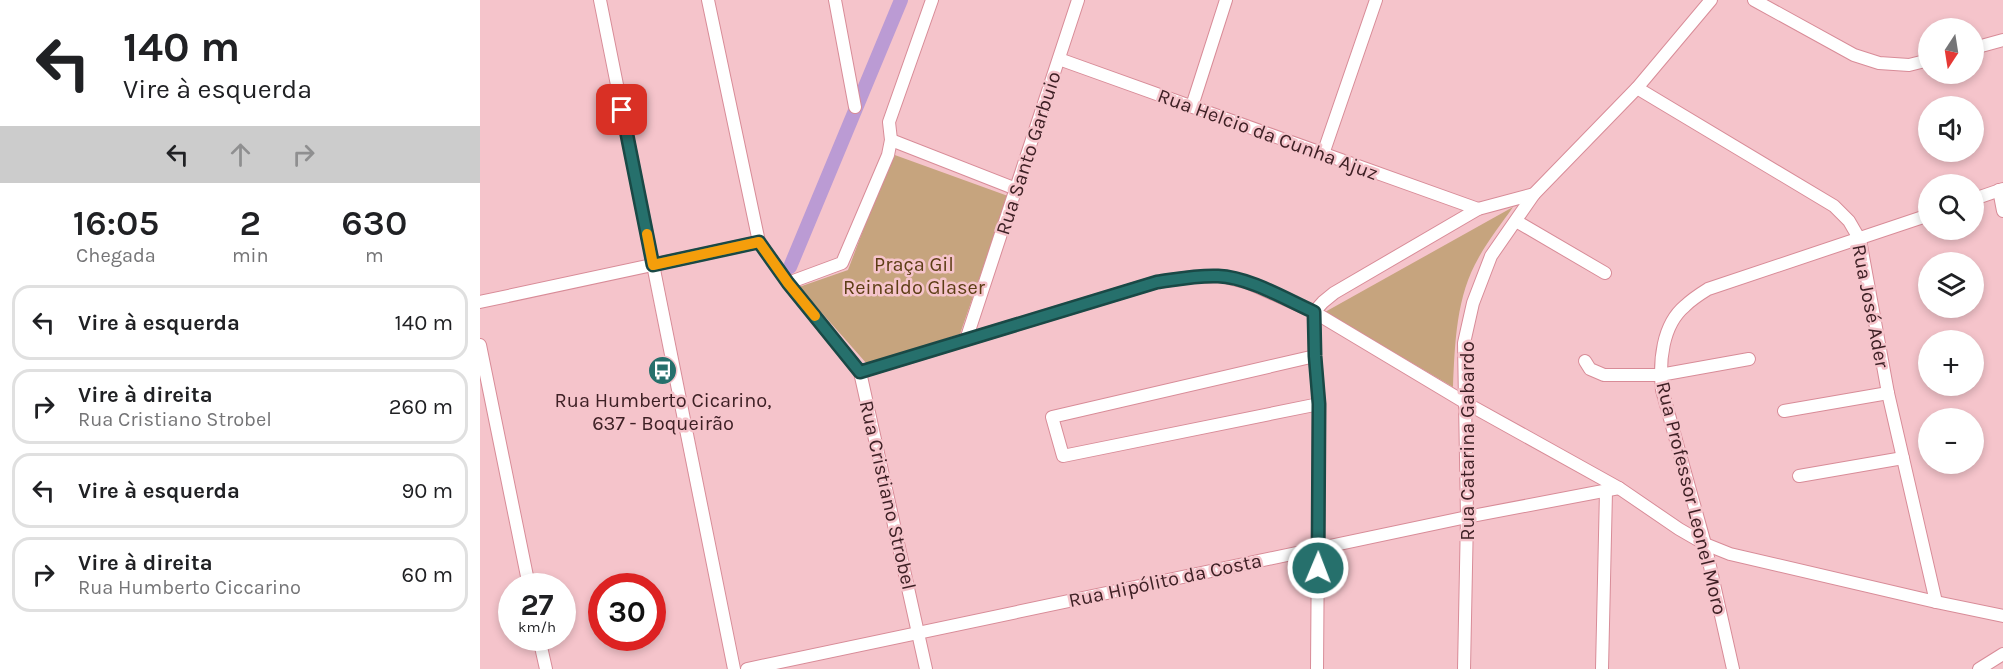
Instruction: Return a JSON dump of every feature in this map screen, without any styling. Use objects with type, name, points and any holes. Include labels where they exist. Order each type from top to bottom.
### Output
[{"type":"street","points":[[600,0],[734,669]]},
{"type":"street","name":"Rua Cristiano Strobel","points":[[708,0],[759,242],[788,283],[860,372],[926,669]]},
{"type":"street","points":[[835,0],[855,107]]},
{"type":"street","points":[[788,283],[842,263],[888,154],[891,140],[889,122],[932,0]]},
{"type":"street","name":"Rua Santo Garbuio","points":[[966,340],[1078,0]]},
{"type":"street","points":[[1192,106],[1226,0]]},
{"type":"street","points":[[1323,154],[1376,0]]},
{"type":"street","name":"Rua Catarina Gabardo","points":[[1464,669],[1467,517],[1464,343],[1473,303],[1491,256],[1534,194],[1637,88],[1711,0]]},
{"type":"street","points":[[1754,0],[1854,55],[1879,63],[1909,65],[1918,63]]},
{"type":"street","points":[[1984,45],[2003,40]]},
{"type":"street","name":"Rua Helcio da Cunha Ajuz","points":[[1059,59],[1478,209]]},
{"type":"street","name":"Rua José Ader","points":[[1637,88],[1834,206],[1849,221],[1860,240],[1888,393],[1936,602]]},
{"type":"street","points":[[891,140],[1016,189]]},
{"type":"street","points":[[1984,195],[2001,189],[2003,211]]},
{"type":"street","points":[[1317,669],[1319,404],[1314,312],[1334,293],[1478,209],[1534,194]]},
{"type":"street","name":"Rua Professor Leonel Moro","points":[[1732,669],[1705,544],[1662,390],[1660,375],[1663,349],[1670,324],[1683,307],[1708,289],[1918,219]]},
{"type":"street","points":[[1516,221],[1605,273]]},
{"type":"street","points":[[480,302],[759,242]]},
{"type":"street","points":[[860,372],[1157,282],[1221,276],[1249,283],[1314,312],[1466,403],[1619,488],[1705,544],[1730,554],[2003,616]]},
{"type":"street","points":[[480,345],[526,573]]},
{"type":"street","points":[[1315,356],[1052,417],[1063,456],[1319,404]]},
{"type":"street","points":[[1585,361],[1590,369],[1604,375],[1660,375],[1749,359]]},
{"type":"street","points":[[1784,411],[1888,393]]},
{"type":"street","points":[[1798,476],[1903,458]]},
{"type":"street","name":"Rua Hipólito da Costa","points":[[747,669],[1467,517],[1619,488]]},
{"type":"street","points":[[1602,669],[1606,491]]},
{"type":"street","points":[[542,651],[546,669]]},
{"type":"street","points":[[1979,669],[2003,654]]},
{"type":"green space","name":"Praça Gil Reinaldo Glaser","points":[[892,154],[1008,196],[960,334],[867,364],[799,287],[848,270]]},
{"type":"green space","points":[[1513,207],[1491,237],[1471,272],[1458,320],[1453,387],[1325,312]]},
{"type":"waterway","points":[[790,267],[901,0]]},
{"type":"slow traffic","points":[[647,234],[653,265],[759,242],[815,316]]},
{"type":"place","name":"Rua Humberto Cicarino, 637 - Boqueirão","points":[[663,370]]},
{"type":"route","points":[[622,110],[653,265],[759,242],[788,283],[860,372],[1157,282],[1192,277],[1221,276],[1249,283],[1314,312],[1319,404],[1318,568]]}]
